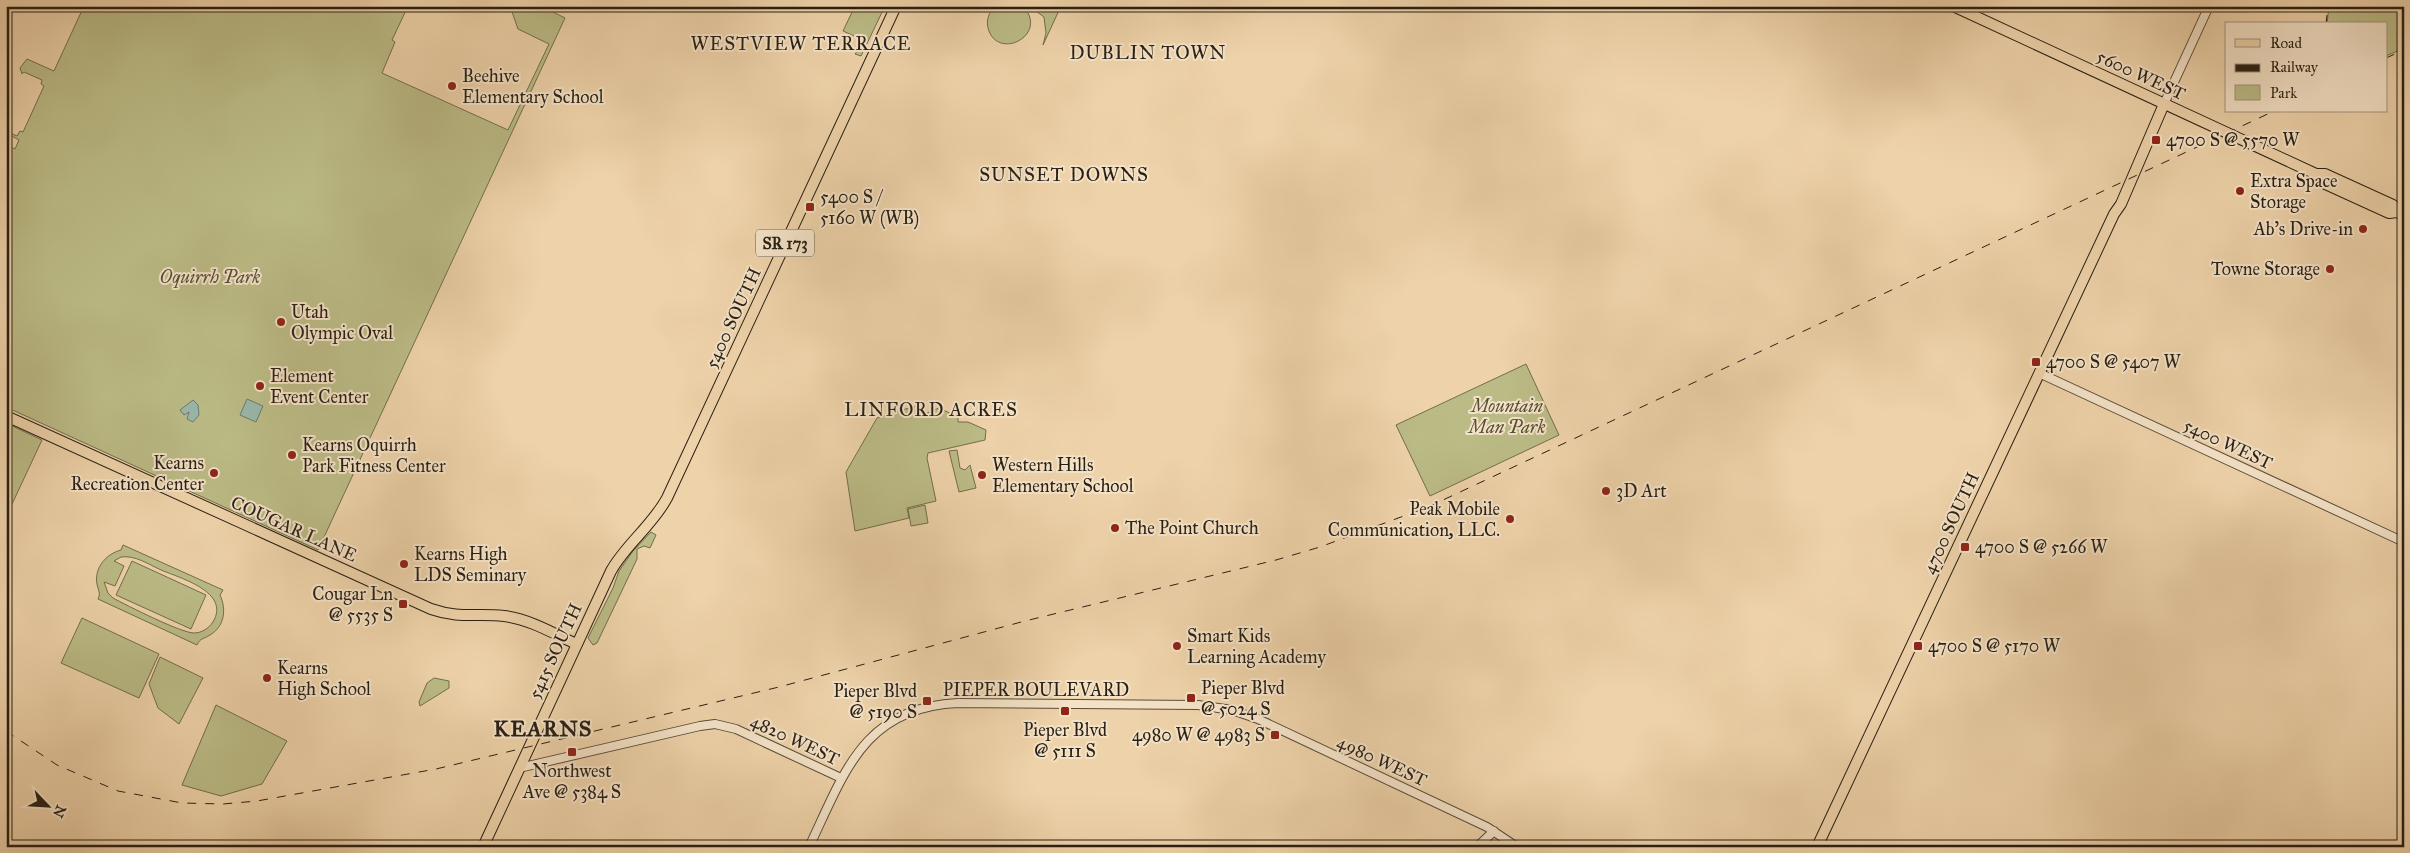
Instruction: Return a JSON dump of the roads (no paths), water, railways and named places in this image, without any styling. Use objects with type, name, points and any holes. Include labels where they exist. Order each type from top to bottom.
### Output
[{"type":"main road","name":"5400 SOUTH","points":[[675,481],[896,6]]},
{"type":"main road","name":"5600 WEST","points":[[1953,6],[2316,174],[2325,174],[2393,205],[2401,214]]},
{"type":"main road","name":"4700 SOUTH","points":[[1817,847],[2114,214],[2115,204],[2164,104]]},
{"type":"main road","name":"COUGAR LANE","points":[[6,416],[431,608],[459,616],[503,616],[519,619],[576,644]]},
{"type":"main road","name":"5415 SOUTH","points":[[483,847],[576,644],[617,560],[659,512],[675,481]]},
{"type":"street","name":"4700 SOUTH","points":[[2164,104],[2209,6]]},
{"type":"street","name":"5400 WEST","points":[[2039,373],[2404,542]]},
{"type":"street","name":"PIEPER BOULEVARD","points":[[809,847],[841,778],[854,757],[879,730],[905,715],[938,705],[1211,706],[1232,710],[1258,719]]},
{"type":"street","name":"4980 WEST","points":[[1258,719],[1494,831],[1517,847]]},
{"type":"street","name":"4820 WEST","points":[[519,768],[715,724],[736,729],[841,778]]},
{"type":"street","points":[[1477,847],[1494,831]]},
{"type":"railway","points":[[2326,22],[2328,6]]},
{"type":"railway","points":[[2388,57],[2404,50]]},
{"type":"railway","points":[[6,731],[57,765],[118,791],[182,803],[223,804],[257,801],[436,769],[779,687],[1025,621],[1276,560],[1320,547],[1428,507],[2272,112]]},
{"type":"place","name":"Beehive Elementary School","points":[[452,86]]},
{"type":"place","name":"4700 S @ 5570 W","points":[[2156,140]]},
{"type":"place","name":"Extra Space Storage","points":[[2240,191]]},
{"type":"place","name":"5400 S / 5160 W (WB)","points":[[810,207]]},
{"type":"place","name":"Ab's Drive-in","points":[[2363,229]]},
{"type":"place","name":"Towne Storage","points":[[2330,269]]},
{"type":"place","name":"Utah Olympic Oval","points":[[281,322]]},
{"type":"place","name":"4700 S @ 5407 W","points":[[2036,362]]},
{"type":"place","name":"Element Event Center","points":[[260,386]]},
{"type":"place","name":"Kearns Oquirrh Park Fitness Center","points":[[292,455]]},
{"type":"place","name":"Kearns Recreation Center","points":[[214,473]]},
{"type":"place","name":"Western Hills Elementary School","points":[[982,475]]},
{"type":"place","name":"3D Art","points":[[1606,491]]},
{"type":"place","name":"Peak Mobile Communication, LLC.","points":[[1510,519]]},
{"type":"place","name":"The Point Church","points":[[1115,528]]},
{"type":"place","name":"4700 S @ 5266 W","points":[[1965,547]]},
{"type":"place","name":"Kearns High LDS Seminary","points":[[404,564]]},
{"type":"place","name":"Cougar Ln @ 5535 S","points":[[403,604]]},
{"type":"place","name":"Smart Kids Learning Academy","points":[[1177,646]]},
{"type":"place","name":"4700 S @ 5170 W","points":[[1918,646]]},
{"type":"place","name":"Kearns High School","points":[[267,678]]},
{"type":"place","name":"Pieper Blvd @ 5024 S","points":[[1191,698]]},
{"type":"place","name":"Pieper Blvd @ 5190 S","points":[[927,701]]},
{"type":"place","name":"Pieper Blvd @ 5111 S","points":[[1065,711]]},
{"type":"place","name":"4980 W @ 4983 S","points":[[1275,735]]},
{"type":"place","name":"Northwest Ave @ 5384 S","points":[[572,752]]},
{"type":"district","name":"WESTVIEW TERRACE","points":[[801,43]]},
{"type":"district","name":"DUBLIN TOWN","points":[[1148,52]]},
{"type":"district","name":"SUNSET DOWNS","points":[[1064,174]]},
{"type":"district","name":"LINFORD ACRES","points":[[931,409]]},
{"type":"district","name":"KEARNS","points":[[543,728]]},
{"type":"park label","name":"Oquirrh Park","points":[[210,277]]},
{"type":"park label","name":"Mountain Man Park","points":[[1507,416]]}]
